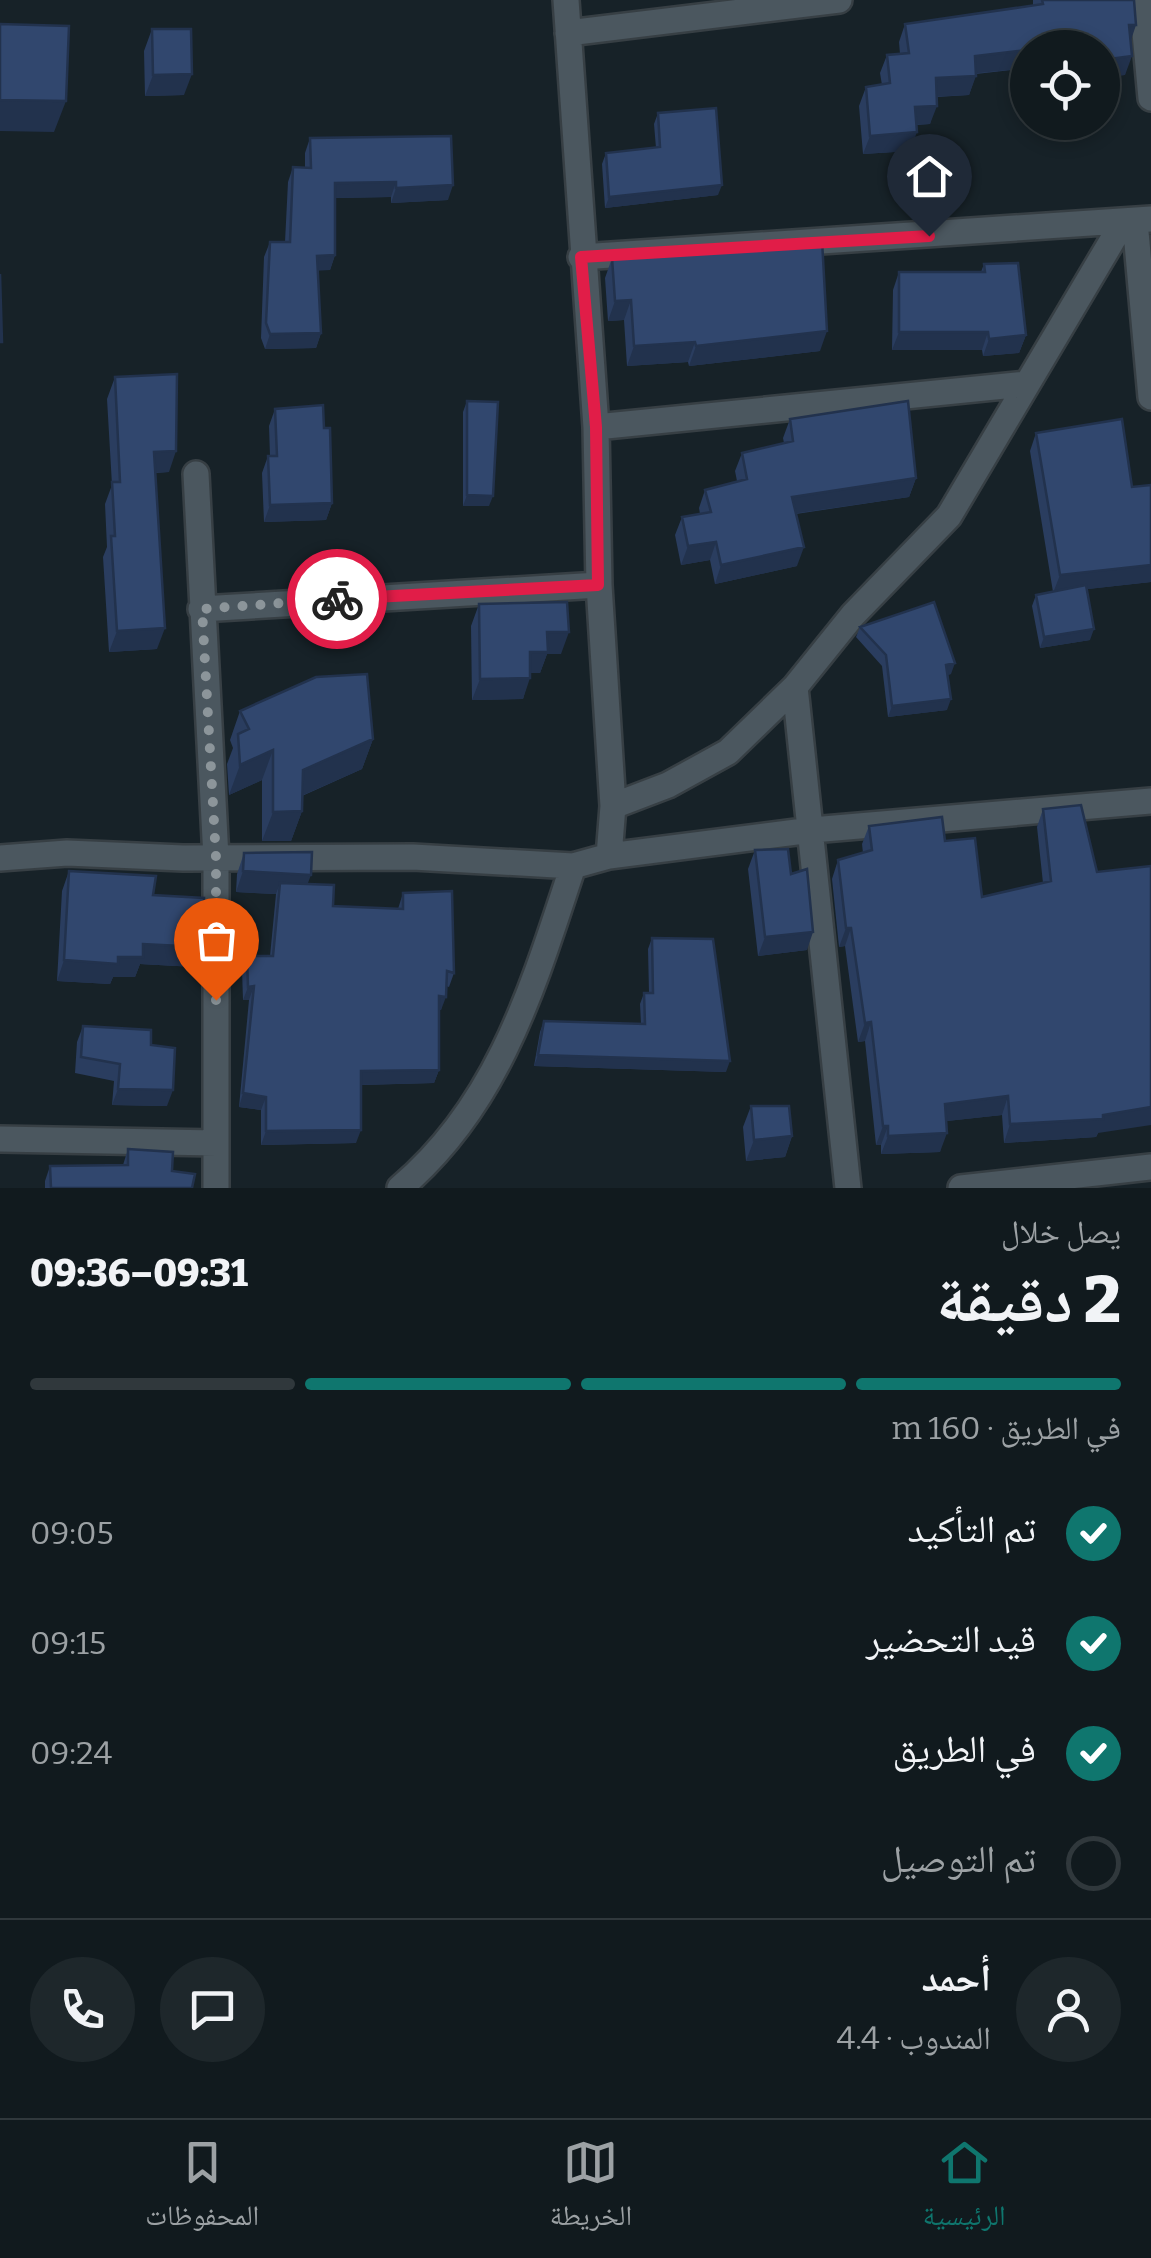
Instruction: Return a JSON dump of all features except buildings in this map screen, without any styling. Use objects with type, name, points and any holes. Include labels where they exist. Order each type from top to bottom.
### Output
[{"type":"street","points":[[566,0],[581,257],[596,427],[598,585],[613,806],[609,856]]},
{"type":"street","points":[[568,34],[839,0]]},
{"type":"street","points":[[1142,0],[1151,98]]},
{"type":"street","points":[[581,257],[1136,222]]},
{"type":"street","points":[[613,806],[668,785],[728,752],[795,687],[853,614],[949,516],[1026,384],[1136,222]]},
{"type":"street","points":[[1136,222],[1151,398]]},
{"type":"street","points":[[596,427],[1026,384]]},
{"type":"street","points":[[196,474],[216,858],[216,1188]]},
{"type":"street","points":[[202,609],[598,585]]},
{"type":"street","points":[[795,687],[848,1188]]},
{"type":"street","points":[[0,858],[105,853],[216,858],[414,857],[572,866],[609,856],[812,830],[1151,801]]},
{"type":"street","points":[[400,1188],[471,1108],[503,1059],[529,1000],[572,866]]},
{"type":"street","points":[[0,1139],[216,1143]]},
{"type":"street","points":[[961,1188],[1151,1167]]},
{"type":"way so far","points":[[216,1000],[216,858],[202,609],[337,599]]},
{"type":"route","points":[[337,599],[598,585],[596,427],[581,257],[929,236]]}]
